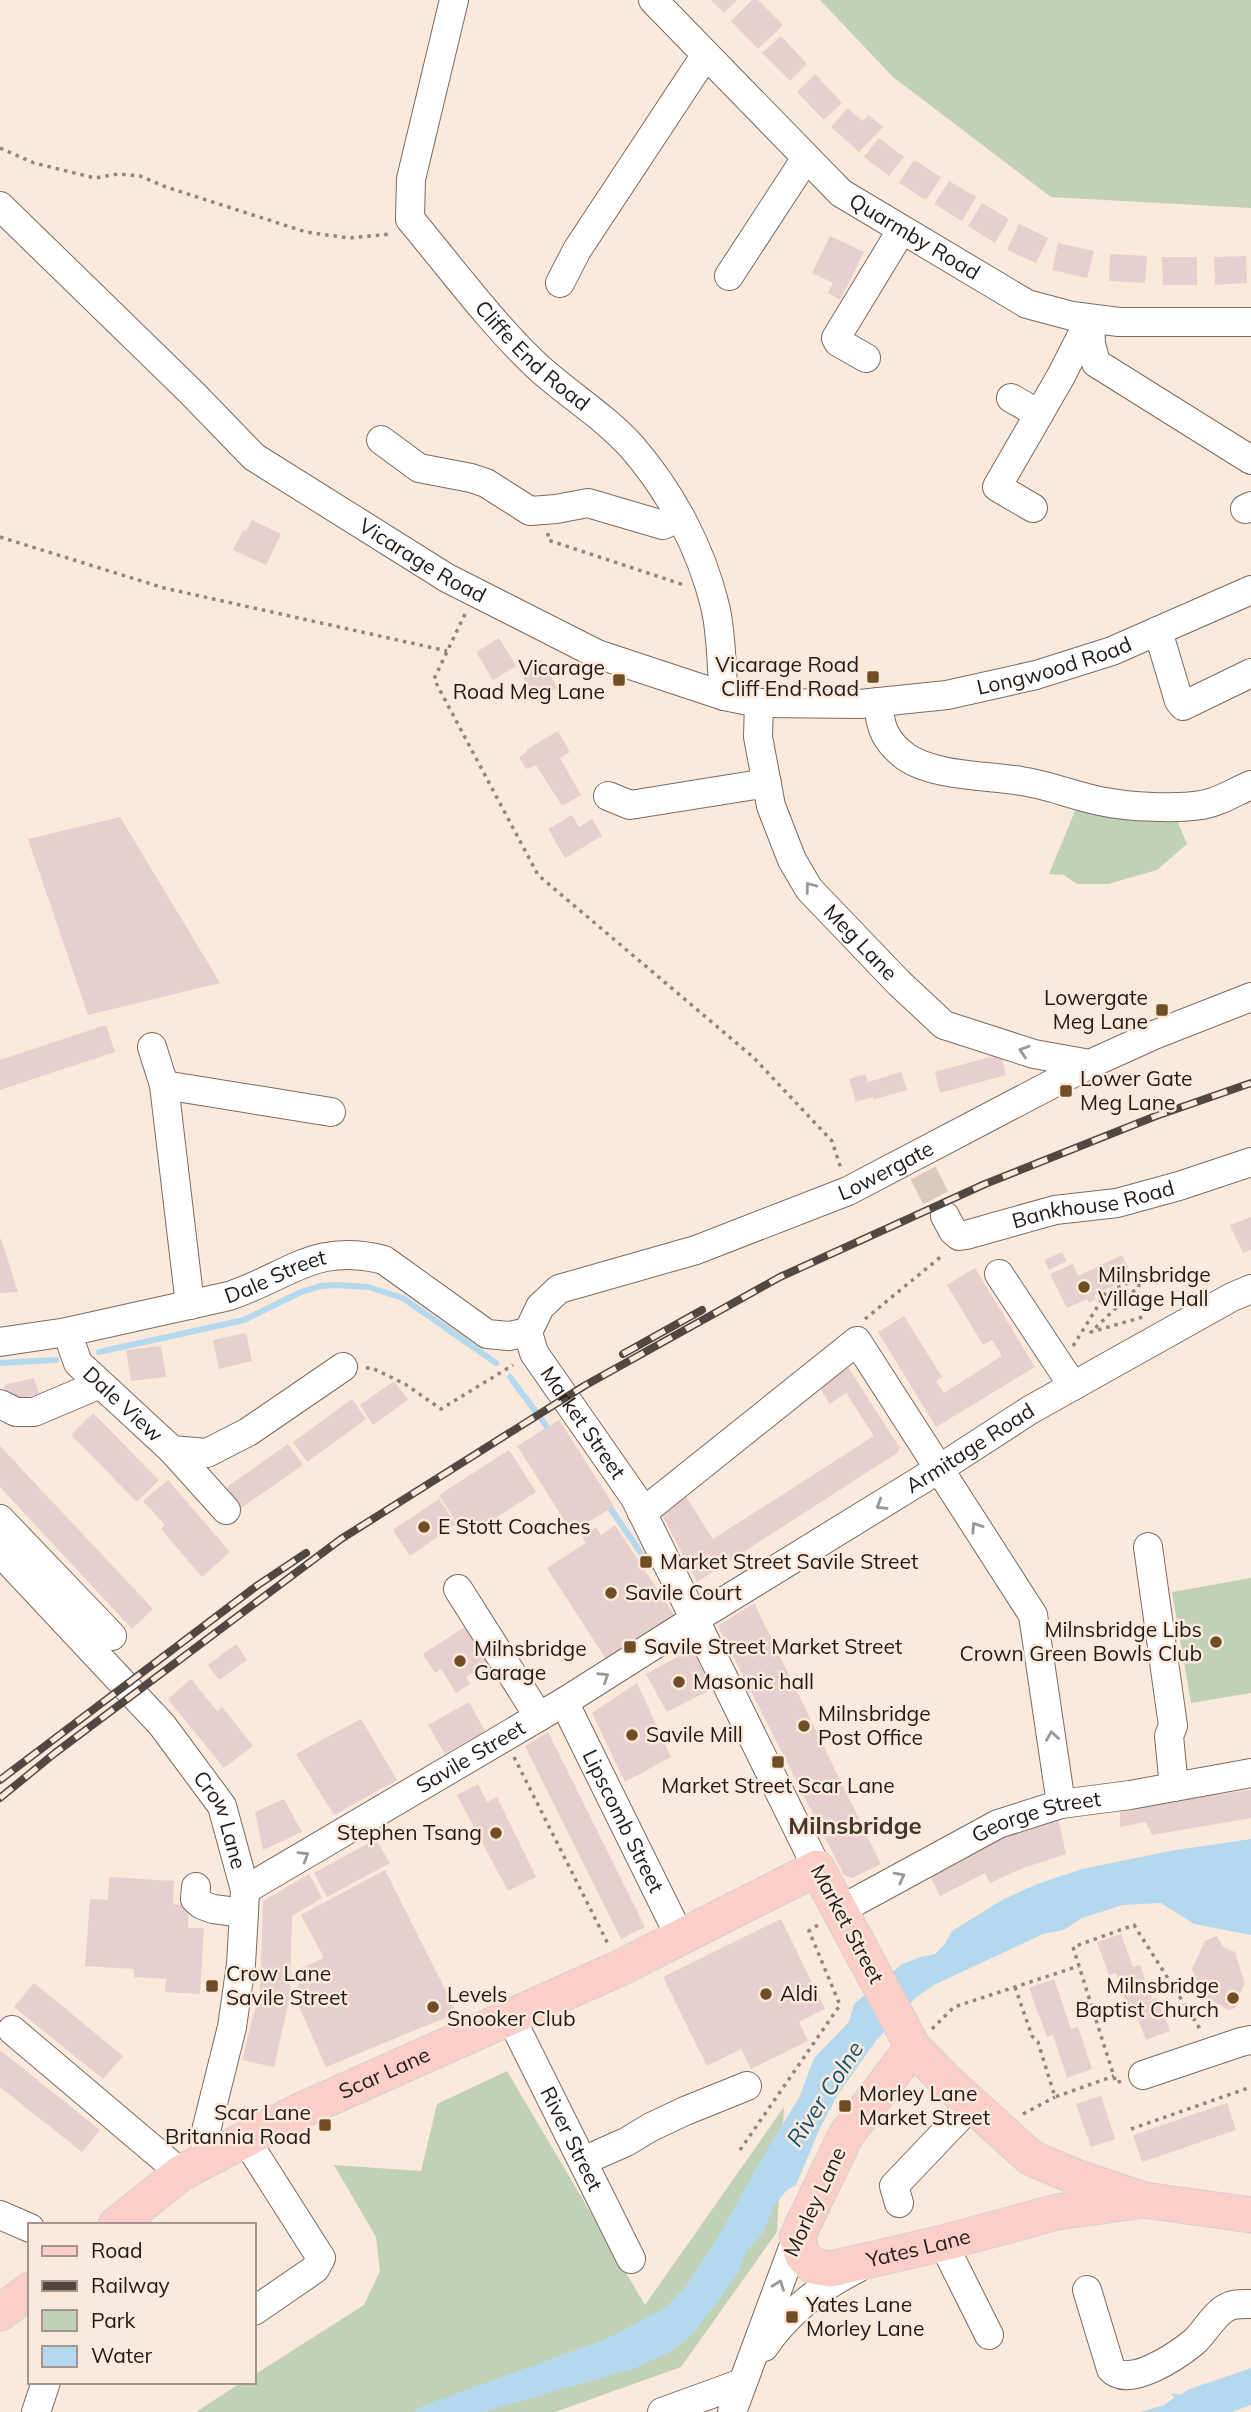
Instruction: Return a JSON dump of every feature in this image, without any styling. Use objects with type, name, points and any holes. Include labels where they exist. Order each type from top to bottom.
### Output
[{"type":"main road","name":"Market Street","points":[[817,1868],[910,2042],[972,2105],[1031,2158],[1076,2177],[1144,2200],[1251,2215]]},
{"type":"main road","name":"Scar Lane","points":[[119,2223],[193,2167],[300,2112],[621,1968],[817,1868]]},
{"type":"main road","name":"Morley Lane","points":[[797,2237],[846,2134],[910,2042]]},
{"type":"main road","points":[[1031,2158],[1054,2193],[1058,2204],[1057,2212]]},
{"type":"main road","name":"Market Street","points":[[1057,2212],[1144,2200]]},
{"type":"main road","name":"Yates Lane","points":[[797,2237],[803,2256],[813,2266],[831,2269],[943,2243],[1057,2212]]},
{"type":"main road","points":[[0,2313],[28,2292]]},
{"type":"street","name":"Cliffe End Road","points":[[454,0],[439,73],[411,179],[410,219],[504,331],[539,367],[631,447],[672,502],[698,554],[716,608],[724,696]]},
{"type":"street","name":"Quarmby Road","points":[[653,0],[841,193],[1027,304],[1090,319],[1148,323],[1251,322]]},
{"type":"street","points":[[560,282],[577,250],[705,56]]},
{"type":"street","points":[[729,276],[806,158]]},
{"type":"street","name":"Vicarage Road","points":[[0,206],[254,457],[447,578],[476,593],[597,654],[724,696],[759,703],[878,702],[947,695]]},
{"type":"street","points":[[866,358],[838,342],[836,338],[901,231]]},
{"type":"street","points":[[1033,508],[997,487],[1090,319]]},
{"type":"street","points":[[1090,319],[1091,344],[1096,363],[1251,460]]},
{"type":"street","points":[[1011,398],[1039,414]]},
{"type":"street","points":[[381,440],[419,468],[486,483],[530,512],[588,503],[663,525],[680,517]]},
{"type":"street","name":"Longwood Road","points":[[947,695],[1036,675],[1112,651],[1251,590]]},
{"type":"street","name":"Longwood Road","points":[[1158,631],[1179,701],[1183,706],[1251,673]]},
{"type":"street","points":[[878,702],[886,739],[909,758],[953,773],[1022,781],[1104,802],[1143,806],[1202,805],[1251,785]]},
{"type":"street","name":"Meg Lane","points":[[759,703],[758,737],[771,806],[792,860],[809,889],[899,983],[944,1025],[1034,1054],[1090,1064]]},
{"type":"street","points":[[608,796],[630,804],[767,783]]},
{"type":"street","name":"Lowergate","points":[[531,1342],[540,1307],[559,1289],[696,1250],[919,1165],[1090,1064],[1154,1035],[1251,998]]},
{"type":"street","points":[[152,1046],[164,1085],[190,1305]]},
{"type":"street","points":[[164,1085],[331,1112]]},
{"type":"street","name":"Bankhouse Road","points":[[944,1216],[959,1236],[1055,1210],[1117,1203],[1251,1162]]},
{"type":"street","name":"Dale Street","points":[[0,1342],[68,1332],[249,1290],[305,1261],[345,1254],[384,1260],[487,1334],[531,1342]]},
{"type":"street","points":[[999,1274],[1073,1386]]},
{"type":"street","name":"Armitage Road","points":[[695,1619],[1030,1410],[1232,1297],[1251,1289]]},
{"type":"street","name":"Dale View","points":[[68,1332],[78,1363],[172,1450],[207,1453],[248,1432],[343,1367]]},
{"type":"street","points":[[642,1513],[857,1341],[1033,1615],[1061,1804]]},
{"type":"street","name":"Market Street","points":[[531,1342],[635,1498],[817,1868]]},
{"type":"street","points":[[0,1404],[16,1412],[34,1412],[100,1384]]},
{"type":"street","points":[[172,1450],[226,1510]]},
{"type":"street","points":[[0,1519],[112,1636]]},
{"type":"street","points":[[1148,1547],[1173,1726],[1169,1736],[1174,1787]]},
{"type":"street","name":"Crow Lane","points":[[0,1552],[162,1725],[222,1806],[244,1902],[241,1964],[232,2027],[206,2131],[193,2167]]},
{"type":"street","points":[[458,1589],[538,1717]]},
{"type":"street","name":"Savile Street","points":[[244,1902],[695,1619]]},
{"type":"street","name":"Lipscomb Street","points":[[564,1702],[681,1939]]},
{"type":"street","name":"George Street","points":[[840,1910],[999,1824],[1061,1804],[1251,1773]]},
{"type":"street","points":[[196,1887],[195,1899],[202,1905],[244,1902]]},
{"type":"street","name":"River Street","points":[[511,2018],[631,2259]]},
{"type":"street","points":[[12,2030],[193,2167]]},
{"type":"street","points":[[1143,2075],[1251,2040]]},
{"type":"street","points":[[583,2161],[626,2143],[651,2127],[685,2111],[747,2086]]},
{"type":"street","points":[[899,2203],[894,2186],[972,2105]]},
{"type":"street","points":[[246,2140],[321,2258],[315,2269],[256,2310]]},
{"type":"street","points":[[0,2215],[28,2227]]},
{"type":"street","name":"Morley Lane","points":[[732,2412],[797,2237]]},
{"type":"street","points":[[943,2243],[989,2335]]},
{"type":"street","name":"Morley Lane","points":[[744,2378],[775,2332],[804,2301],[835,2280],[875,2260]]},
{"type":"street","points":[[1087,2290],[1111,2369],[1116,2374],[1125,2375],[1155,2369],[1194,2342],[1224,2308],[1251,2304]]},
{"type":"street","points":[[662,2412],[744,2378]]},
{"type":"street","points":[[36,2412],[45,2384]]},
{"type":"path","points":[[0,148],[34,163],[95,178],[118,174],[140,176],[166,187],[306,232],[349,238],[391,233]]},
{"type":"path","points":[[545,510],[548,540],[712,594]]},
{"type":"path","points":[[0,537],[164,588],[447,651]]},
{"type":"path","points":[[476,593],[433,679],[538,875],[753,1057],[832,1141]]},
{"type":"path","points":[[1057,1362],[1067,1355],[1104,1294],[1136,1279],[1139,1286],[1091,1332]]},
{"type":"path","points":[[1091,1332],[1156,1313],[1169,1333]]},
{"type":"path","points":[[1088,1324],[1091,1332]]},
{"type":"path","points":[[343,1367],[372,1368],[405,1384],[440,1409],[531,1342]]},
{"type":"path","points":[[504,1737],[621,1968]]},
{"type":"path","points":[[740,2150],[840,2005],[809,1931],[840,1910]]},
{"type":"path","points":[[1143,2075],[1116,2083],[1073,1947],[1134,1925],[1203,2034],[1211,2052]]},
{"type":"path","points":[[910,2042],[954,2007],[1079,1966]]},
{"type":"path","points":[[1015,1987],[1032,2036],[1038,2042],[1055,2097]]},
{"type":"path","points":[[1005,2134],[1020,2116],[1055,2097],[1114,2076]]},
{"type":"path","points":[[1131,2129],[1251,2087]]},
{"type":"green space","points":[[820,0],[1251,0],[1251,208],[1051,197],[893,77]]},
{"type":"green space","points":[[1077,806],[1177,820],[1187,844],[1157,870],[1108,884],[1077,884],[1064,875],[1049,874]]},
{"type":"green space","name":"Milnsbridge Libs Crown Green Bowls Club","points":[[1251,1578],[1251,1693],[1191,1703],[1172,1592]]},
{"type":"green space","points":[[507,2071],[645,2305],[784,2107],[777,2232],[681,2367],[555,2412],[196,2412],[239,2384],[256,2384],[256,2374],[364,2305],[380,2271],[376,2237],[334,2165],[421,2171],[437,2104]]},
{"type":"water","name":"River Colne","points":[[1251,1839],[1251,1935],[1194,1924],[1161,1903],[1123,1905],[1082,1918],[1064,1930],[1043,1934],[934,1985],[915,1998],[875,2042],[837,2096],[796,2185],[787,2190],[774,2206],[763,2233],[746,2252],[739,2272],[700,2325],[670,2352],[633,2369],[483,2412],[412,2412],[606,2339],[665,2308],[688,2284],[726,2223],[800,2096],[814,2058],[849,2022],[854,2004],[902,1964],[935,1954],[952,1931],[1002,1900],[1037,1884],[1082,1869],[1175,1850]]},
{"type":"water","points":[[1251,2368],[1251,2405],[1232,2412],[1140,2412],[1164,2405],[1174,2398],[1171,2393],[1180,2395],[1187,2390]]},
{"type":"building","points":[[711,0],[737,0],[724,13]]},
{"type":"building","points":[[752,0],[758,0],[783,25],[758,49],[731,21]]},
{"type":"building","points":[[781,36],[807,64],[790,81],[762,53]]},
{"type":"building","points":[[815,74],[842,103],[824,120],[797,92]]},
{"type":"building","points":[[848,108],[862,121],[869,115],[883,127],[859,152],[831,127]]},
{"type":"building","points":[[879,138],[904,157],[889,176],[864,157]]},
{"type":"building","points":[[914,160],[941,177],[926,200],[899,183]]},
{"type":"building","points":[[949,181],[976,197],[962,221],[934,204]]},
{"type":"building","points":[[982,203],[1009,219],[995,243],[968,226]]},
{"type":"building","points":[[1019,224],[1048,238],[1036,263],[1007,250]]},
{"type":"building","points":[[830,236],[864,252],[840,300],[828,293],[833,283],[812,273]]},
{"type":"building","points":[[1058,243],[1094,251],[1087,278],[1052,270]]},
{"type":"building","points":[[1110,254],[1147,256],[1145,283],[1109,281]]},
{"type":"building","points":[[1246,256],[1247,283],[1215,285],[1214,257]]},
{"type":"building","points":[[1162,257],[1197,257],[1197,285],[1163,285]]},
{"type":"building","points":[[252,520],[281,534],[266,565],[233,550],[243,530],[246,531]]},
{"type":"building","points":[[499,638],[516,666],[493,680],[476,652]]},
{"type":"building","points":[[542,660],[557,688],[536,700],[520,672]]},
{"type":"building","points":[[558,731],[570,752],[560,758],[581,795],[562,806],[536,765],[526,769],[519,757]]},
{"type":"building","points":[[572,815],[579,827],[592,819],[602,836],[565,858],[548,829]]},
{"type":"building","points":[[120,817],[220,983],[88,1015],[28,839]]},
{"type":"building","points":[[106,1025],[115,1052],[0,1090],[0,1060]]},
{"type":"building","points":[[1001,1054],[1006,1075],[940,1093],[935,1072]]},
{"type":"building","points":[[901,1072],[907,1090],[856,1102],[849,1079],[865,1074],[868,1082]]},
{"type":"building","points":[[1251,1217],[1251,1250],[1243,1253],[1230,1225]]},
{"type":"building","points":[[1,1239],[18,1292],[0,1293]]},
{"type":"building","points":[[1062,1252],[1067,1261],[1049,1270],[1044,1260]]},
{"type":"building","name":"Milnsbridge Village Hall","points":[[1122,1255],[1133,1277],[1094,1295],[1096,1299],[1089,1303],[1087,1299],[1067,1308],[1050,1274],[1073,1264],[1078,1276]]},
{"type":"building","points":[[975,1268],[1035,1367],[936,1427],[878,1332],[904,1316],[942,1377],[936,1381],[944,1393],[1002,1356],[992,1340],[983,1345],[947,1285]]},
{"type":"building","points":[[246,1333],[252,1361],[219,1369],[213,1340]]},
{"type":"building","points":[[161,1346],[166,1377],[131,1381],[126,1350]]},
{"type":"building","points":[[844,1361],[900,1448],[897,1453],[697,1582],[658,1507],[681,1489],[713,1539],[874,1436],[846,1393],[830,1404],[815,1380]]},
{"type":"building","points":[[34,1378],[39,1394],[8,1401],[4,1385]]},
{"type":"building","points":[[394,1381],[408,1400],[373,1425],[360,1405]]},
{"type":"building","points":[[352,1399],[366,1419],[307,1462],[293,1442]]},
{"type":"building","points":[[93,1413],[159,1480],[137,1502],[71,1435]]},
{"type":"building","points":[[559,1420],[614,1506],[572,1532],[517,1446]]},
{"type":"building","points":[[288,1444],[303,1465],[241,1508],[227,1487]]},
{"type":"building","points":[[0,1446],[153,1609],[132,1629],[0,1487]]},
{"type":"building","points":[[509,1450],[536,1492],[466,1537],[439,1495]]},
{"type":"building","points":[[168,1480],[230,1552],[202,1577],[161,1529],[165,1525],[143,1501]]},
{"type":"building","name":"E Stott Coaches","points":[[439,1499],[456,1524],[410,1556],[393,1530]]},
{"type":"building","name":"Savile Court","points":[[615,1525],[676,1618],[608,1662],[547,1568],[586,1543],[582,1537],[596,1527],[601,1535]]},
{"type":"building","points":[[754,1603],[881,1864],[852,1878],[844,1875],[718,1626]]},
{"type":"building","name":"Milnsbridge Garage","points":[[468,1625],[500,1673],[490,1679],[482,1667],[466,1677],[470,1684],[456,1693],[441,1669],[435,1673],[423,1654]]},
{"type":"building","points":[[236,1644],[247,1660],[219,1680],[208,1665]]},
{"type":"building","name":"Masonic hall","points":[[692,1649],[712,1689],[667,1712],[646,1674]]},
{"type":"building","points":[[191,1679],[217,1711],[222,1707],[253,1746],[224,1768],[168,1699]]},
{"type":"building","name":"Savile Mill","points":[[637,1683],[671,1757],[625,1782],[592,1713]]},
{"type":"building","points":[[469,1702],[485,1731],[445,1754],[428,1725]]},
{"type":"building","points":[[361,1719],[397,1780],[334,1815],[296,1754]]},
{"type":"building","points":[[548,1732],[645,1927],[621,1939],[525,1746]]},
{"type":"building","name":"Stephen Tsang","points":[[478,1784],[487,1802],[497,1797],[536,1877],[508,1891],[457,1795]]},
{"type":"building","points":[[1251,1790],[1251,1818],[1152,1835],[1146,1822],[1120,1827],[1120,1808]]},
{"type":"building","points":[[284,1799],[302,1832],[263,1850],[255,1812]]},
{"type":"building","points":[[1058,1817],[1066,1854],[1023,1868],[990,1883],[985,1873],[940,1896],[929,1874],[1001,1835]]},
{"type":"building","points":[[376,1839],[390,1863],[327,1897],[314,1873]]},
{"type":"building","points":[[385,1870],[457,2013],[326,2067],[296,2000],[301,1968],[324,1958],[301,1915]]},
{"type":"building","points":[[309,1874],[322,1898],[292,1916],[290,1996],[274,2067],[242,2060],[260,1989],[263,1901]]},
{"type":"building","points":[[109,1877],[174,1881],[173,1904],[189,1905],[188,1928],[204,1928],[200,1994],[165,1992],[166,1979],[134,1977],[134,1969],[85,1966],[90,1899],[108,1900]]},
{"type":"building","points":[[781,1919],[825,2009],[799,2022],[808,2041],[751,2069],[741,2049],[707,2066],[663,1977]]},
{"type":"building","points":[[1121,1934],[1133,1967],[1140,1965],[1152,1999],[1127,2007],[1116,1973],[1109,1975],[1097,1942]]},
{"type":"building","points":[[1217,1936],[1223,1947],[1235,1952],[1245,1984],[1238,1997],[1239,2002],[1235,2008],[1229,2010],[1201,1994],[1192,1969],[1205,1941]]},
{"type":"building","points":[[1054,1979],[1071,2029],[1078,2027],[1092,2069],[1067,2078],[1053,2035],[1047,2037],[1029,1988]]},
{"type":"building","points":[[34,1983],[123,2056],[103,2079],[14,2007]]},
{"type":"building","points":[[1157,1998],[1170,2031],[1146,2040],[1133,2006]]},
{"type":"building","points":[[0,2050],[100,2130],[82,2152],[0,2087]]},
{"type":"building","points":[[1101,2096],[1115,2139],[1091,2147],[1076,2104]]},
{"type":"building","points":[[1227,2103],[1236,2130],[1142,2162],[1133,2135]]},
{"type":"waterway","points":[[99,1352],[244,1320],[301,1292],[335,1285],[368,1287],[403,1298],[496,1363]]},
{"type":"waterway","points":[[0,1363],[56,1360]]},
{"type":"waterway","points":[[510,1377],[547,1427]]},
{"type":"waterway","points":[[610,1508],[650,1566],[657,1569]]},
{"type":"tunnel","points":[[923,1173],[945,1216]]},
{"type":"railway","points":[[0,1798],[55,1753],[341,1539],[584,1386],[780,1277],[985,1184],[1156,1116],[1251,1083]]},
{"type":"railway","points":[[623,1354],[702,1310]]},
{"type":"railway","points":[[0,1780],[258,1585],[306,1553]]},
{"type":"place","name":"Vicarage Road Cliff End Road","points":[[873,677]]},
{"type":"place","name":"Vicarage Road Meg Lane","points":[[619,680]]},
{"type":"place","name":"Lowergate Meg Lane","points":[[1162,1010]]},
{"type":"place","name":"Lower Gate Meg Lane","points":[[1066,1091]]},
{"type":"place","name":"Milnsbridge Village Hall","points":[[1084,1287]]},
{"type":"place","name":"E Stott Coaches","points":[[424,1527]]},
{"type":"place","name":"Market Street Savile Street","points":[[646,1562]]},
{"type":"place","name":"Savile Court","points":[[611,1593]]},
{"type":"place","name":"Milnsbridge Libs Crown Green Bowls Club","points":[[1216,1642]]},
{"type":"place","name":"Savile Street Market Street","points":[[630,1647]]},
{"type":"place","name":"Milnsbridge Garage","points":[[460,1661]]},
{"type":"place","name":"Masonic hall","points":[[679,1682]]},
{"type":"place","name":"Milnsbridge Post Office","points":[[804,1726]]},
{"type":"place","name":"Savile Mill","points":[[632,1735]]},
{"type":"place","name":"Market Street Scar Lane","points":[[778,1762]]},
{"type":"place","name":"Stephen Tsang","points":[[496,1833]]},
{"type":"place","name":"Crow Lane Savile Street","points":[[212,1986]]},
{"type":"place","name":"Aldi","points":[[766,1994]]},
{"type":"place","name":"Milnsbridge Baptist Church","points":[[1233,1998]]},
{"type":"place","name":"Levels Snooker Club","points":[[433,2007]]},
{"type":"place","name":"Morley Lane Market Street","points":[[845,2106]]},
{"type":"place","name":"Scar Lane Britannia Road","points":[[325,2125]]},
{"type":"place","name":"Yates Lane Morley Lane","points":[[792,2317]]},
{"type":"district","name":"Milnsbridge","points":[[855,1826]]}]
